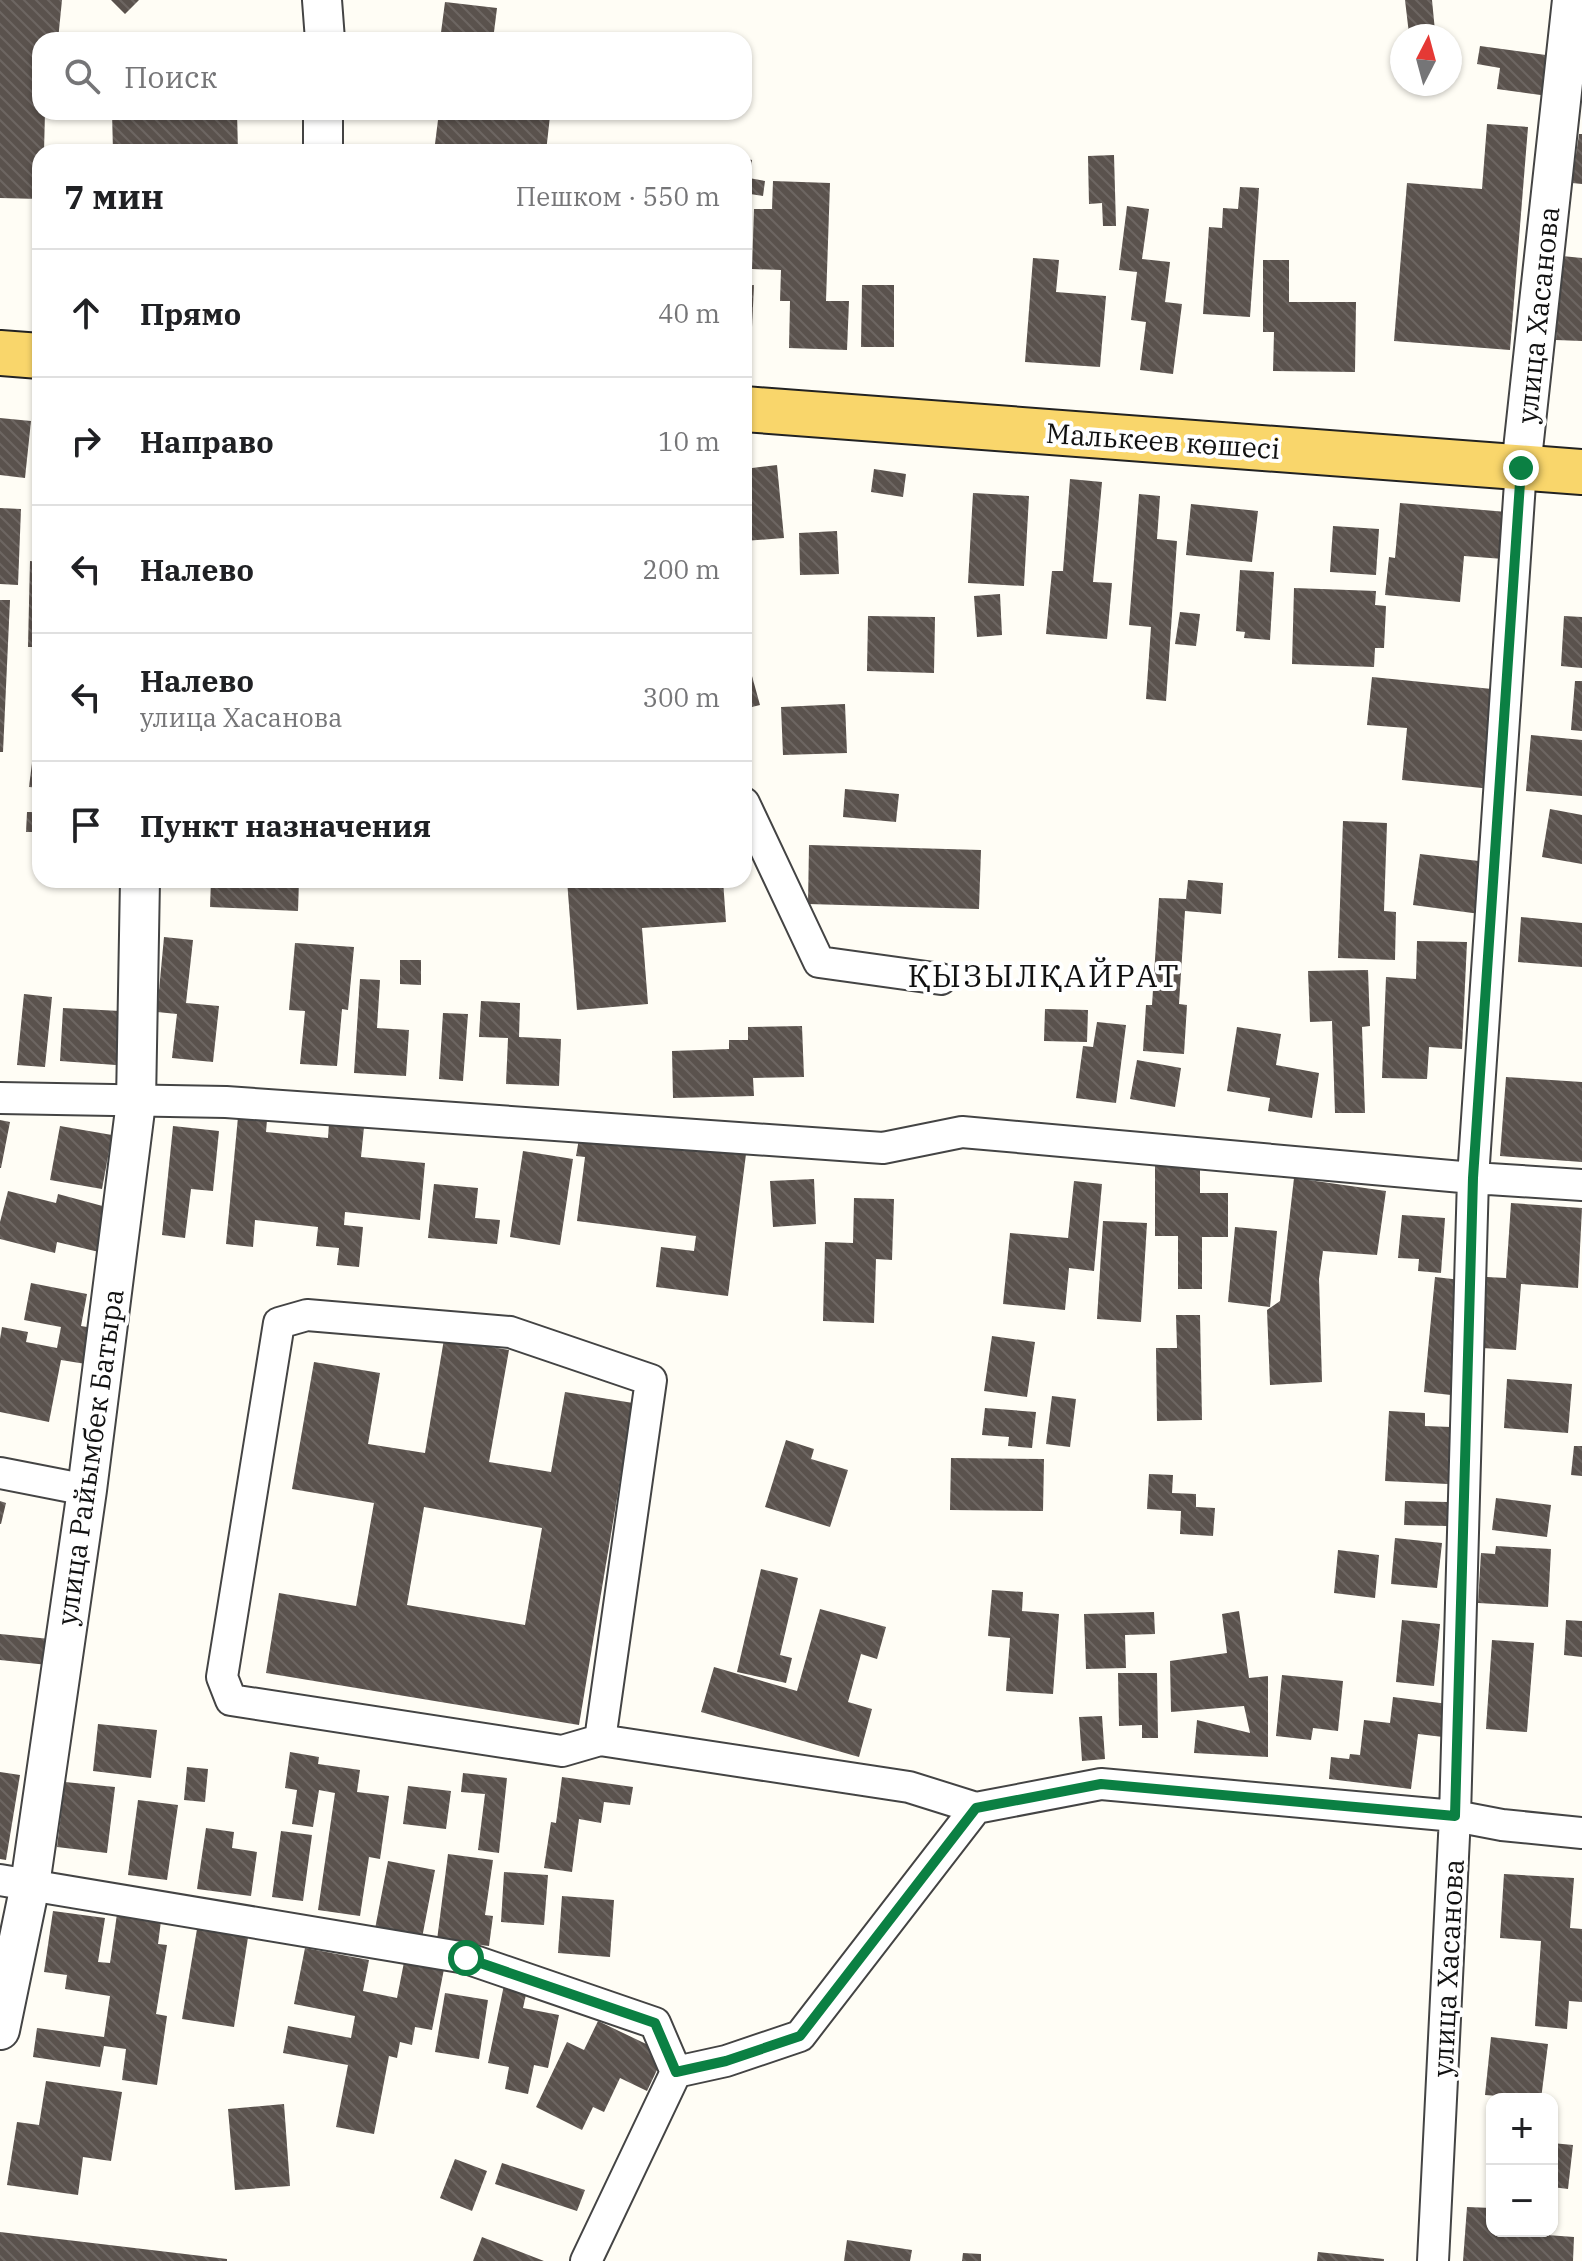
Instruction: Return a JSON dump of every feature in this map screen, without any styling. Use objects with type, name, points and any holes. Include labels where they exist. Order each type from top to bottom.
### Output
[{"type":"main road","points":[[0,353],[32,355]]},
{"type":"main road","name":"Малькеев көшесі","points":[[752,410],[1582,472]]},
{"type":"street","points":[[322,0],[324,32]]},
{"type":"street","name":"улица Хасанова","points":[[1433,2261],[1455,1816],[1473,1178],[1521,468],[1572,0]]},
{"type":"street","points":[[323,120],[323,144]]},
{"type":"street","points":[[752,820],[819,962],[941,979]]},
{"type":"street","name":"улица Райымбек Батыра","points":[[0,2030],[15,1882],[87,1490],[136,1102],[140,888]]},
{"type":"street","points":[[0,1098],[226,1102],[883,1148],[962,1132],[1582,1185]]},
{"type":"street","points":[[600,1740],[651,1380],[510,1332],[307,1315],[279,1323],[222,1677],[231,1700],[562,1751],[600,1740],[909,1787],[976,1808],[1101,1784],[1455,1816],[1502,1825],[1582,1833]]},
{"type":"street","points":[[0,1473],[87,1490]]},
{"type":"street","points":[[676,2072],[726,2061],[800,2036],[976,1808]]},
{"type":"street","points":[[15,1882],[466,1958],[655,2023],[676,2072],[586,2261]]},
{"type":"building","points":[[0,0],[62,0],[59,32],[32,32],[32,120],[45,120],[44,144],[32,144],[32,199],[0,198]]},
{"type":"building","points":[[111,0],[139,0],[125,14]]},
{"type":"building","points":[[1405,0],[1432,0],[1434,24],[1408,24]]},
{"type":"building","points":[[445,2],[497,8],[494,32],[441,32]]},
{"type":"building","points":[[1480,46],[1553,56],[1548,96],[1497,89],[1500,68],[1477,64]]},
{"type":"building","points":[[112,120],[237,120],[238,144],[113,144]]},
{"type":"building","points":[[438,120],[550,120],[547,144],[435,144]]},
{"type":"building","points":[[1487,124],[1528,127],[1510,350],[1394,341],[1407,183],[1482,189]]},
{"type":"building","points":[[1579,134],[1582,134],[1582,184],[1572,183]]},
{"type":"building","points":[[1114,155],[1116,226],[1103,226],[1102,203],[1089,204],[1088,156]]},
{"type":"building","points":[[752,179],[765,181],[763,196],[752,194]]},
{"type":"building","points":[[773,181],[830,183],[826,301],[849,301],[847,350],[789,348],[790,301],[780,301],[781,270],[752,269],[754,209],[772,209]]},
{"type":"building","points":[[1240,187],[1259,188],[1250,317],[1203,314],[1209,227],[1222,228],[1223,208],[1238,209]]},
{"type":"building","points":[[1127,206],[1149,209],[1142,259],[1170,262],[1165,302],[1182,304],[1173,374],[1140,370],[1146,322],[1131,320],[1137,272],[1119,270]]},
{"type":"building","points":[[1562,256],[1582,258],[1582,341],[1556,340]]},
{"type":"building","points":[[1033,258],[1059,260],[1056,292],[1106,296],[1100,367],[1025,362]]},
{"type":"building","points":[[1263,260],[1289,260],[1289,302],[1356,302],[1355,372],[1273,371],[1274,332],[1263,332]]},
{"type":"building","points":[[752,285],[754,285],[752,327]]},
{"type":"building","points":[[862,285],[894,285],[894,347],[861,347]]},
{"type":"building","points":[[0,418],[31,421],[25,478],[0,475]]},
{"type":"building","points":[[777,465],[784,538],[752,540],[752,468]]},
{"type":"building","points":[[874,469],[906,474],[903,497],[871,492]]},
{"type":"building","points":[[1070,479],[1102,482],[1093,582],[1112,583],[1107,639],[1046,634],[1052,571],[1063,571]]},
{"type":"building","points":[[973,493],[1029,496],[1024,586],[968,583]]},
{"type":"building","points":[[1139,494],[1160,496],[1157,539],[1177,541],[1166,701],[1146,699],[1151,627],[1129,625]]},
{"type":"building","points":[[1400,503],[1507,512],[1503,559],[1464,556],[1460,602],[1385,595],[1389,557],[1395,558]]},
{"type":"building","points":[[1191,504],[1258,511],[1252,562],[1186,555]]},
{"type":"building","points":[[0,508],[21,509],[18,585],[0,584]]},
{"type":"building","points":[[1333,526],[1379,529],[1376,575],[1330,572]]},
{"type":"building","points":[[837,531],[839,574],[800,575],[799,533]]},
{"type":"building","points":[[30,561],[32,647],[28,647]]},
{"type":"building","points":[[1240,570],[1274,572],[1270,640],[1244,638],[1245,632],[1236,631]]},
{"type":"building","points":[[1294,588],[1376,591],[1375,605],[1386,606],[1384,648],[1375,648],[1374,667],[1292,664]]},
{"type":"building","points":[[1000,594],[1002,635],[977,637],[974,596]]},
{"type":"building","points":[[0,600],[10,600],[3,752],[0,752]]},
{"type":"building","points":[[1180,612],[1200,614],[1196,646],[1175,644]]},
{"type":"building","points":[[868,616],[935,617],[934,673],[867,671]]},
{"type":"building","points":[[1564,616],[1582,617],[1582,668],[1561,666]]},
{"type":"building","points":[[752,676],[760,705],[752,707]]},
{"type":"building","points":[[1372,677],[1502,690],[1492,789],[1402,780],[1407,728],[1367,725]]},
{"type":"building","points":[[1575,681],[1582,681],[1582,731],[1571,730]]},
{"type":"building","points":[[845,704],[847,753],[783,755],[781,707]]},
{"type":"building","points":[[1531,735],[1582,740],[1582,796],[1526,791]]},
{"type":"building","points":[[845,789],[899,794],[896,822],[843,817]]},
{"type":"building","points":[[1550,809],[1582,815],[1582,864],[1542,857]]},
{"type":"building","points":[[27,812],[32,812],[32,832],[26,832]]},
{"type":"building","points":[[1343,821],[1387,823],[1384,911],[1396,912],[1395,960],[1338,958]]},
{"type":"building","points":[[809,845],[981,850],[979,909],[808,904]]},
{"type":"building","points":[[1420,854],[1487,862],[1480,914],[1413,905]]},
{"type":"building","points":[[1188,880],[1223,883],[1221,914],[1185,911],[1179,1004],[1187,1005],[1184,1054],[1143,1051],[1146,1005],[1152,1005],[1159,898],[1186,899]]},
{"type":"building","points":[[211,888],[299,888],[298,911],[210,907]]},
{"type":"building","points":[[568,888],[724,888],[726,922],[642,928],[648,1004],[577,1010]]},
{"type":"building","points":[[1521,917],[1582,923],[1582,967],[1518,962]]},
{"type":"building","points":[[164,937],[193,940],[186,1003],[219,1006],[213,1062],[172,1058],[177,1014],[157,1012]]},
{"type":"building","points":[[1417,941],[1467,942],[1462,1049],[1429,1047],[1427,1079],[1382,1078],[1386,977],[1416,979]]},
{"type":"building","points":[[295,943],[354,947],[348,1010],[342,1009],[337,1066],[300,1064],[305,1011],[289,1010]]},
{"type":"building","points":[[400,960],[421,960],[421,985],[400,984]]},
{"type":"building","points":[[1368,970],[1370,1026],[1362,1027],[1365,1113],[1335,1113],[1332,1021],[1310,1022],[1308,971]]},
{"type":"building","points":[[360,979],[380,980],[377,1028],[409,1030],[406,1076],[354,1073]]},
{"type":"building","points":[[24,994],[52,997],[45,1067],[17,1065]]},
{"type":"building","points":[[481,1001],[520,1003],[519,1037],[561,1039],[559,1086],[506,1084],[508,1038],[479,1037]]},
{"type":"building","points":[[63,1008],[120,1011],[116,1065],[60,1061]]},
{"type":"building","points":[[1045,1009],[1088,1010],[1087,1042],[1044,1041]]},
{"type":"building","points":[[443,1013],[468,1014],[463,1081],[439,1079]]},
{"type":"building","points":[[1097,1022],[1126,1025],[1116,1103],[1076,1098],[1083,1046],[1093,1047]]},
{"type":"building","points":[[802,1026],[804,1077],[753,1078],[754,1096],[673,1098],[672,1051],[729,1049],[729,1040],[748,1040],[748,1027]]},
{"type":"building","points":[[1237,1027],[1281,1034],[1276,1065],[1319,1073],[1312,1118],[1268,1111],[1270,1098],[1227,1091]]},
{"type":"building","points":[[1137,1060],[1181,1068],[1175,1107],[1130,1099]]},
{"type":"building","points":[[1506,1077],[1582,1082],[1582,1162],[1500,1156]]},
{"type":"building","points":[[238,1117],[267,1120],[266,1132],[328,1138],[329,1123],[364,1127],[361,1157],[425,1163],[420,1220],[345,1212],[344,1225],[363,1227],[359,1267],[337,1265],[339,1248],[316,1246],[318,1227],[255,1220],[253,1247],[226,1244]]},
{"type":"building","points":[[0,1120],[10,1122],[1,1168],[0,1168]]},
{"type":"building","points":[[60,1126],[112,1135],[102,1189],[50,1180]]},
{"type":"building","points":[[173,1126],[219,1131],[213,1191],[191,1189],[185,1238],[162,1235]]},
{"type":"building","points":[[580,1133],[746,1154],[728,1296],[656,1287],[661,1247],[694,1251],[696,1236],[577,1221],[585,1157],[576,1156]]},
{"type":"building","points":[[523,1151],[573,1159],[560,1245],[510,1237]]},
{"type":"building","points":[[1155,1166],[1200,1167],[1200,1193],[1228,1193],[1228,1237],[1202,1237],[1202,1289],[1178,1289],[1178,1236],[1155,1236]]},
{"type":"building","points":[[1294,1178],[1386,1191],[1377,1255],[1323,1251],[1319,1279],[1322,1382],[1270,1385],[1267,1310],[1280,1301]]},
{"type":"building","points":[[814,1179],[816,1224],[773,1227],[770,1181]]},
{"type":"building","points":[[1074,1181],[1102,1184],[1094,1271],[1069,1268],[1065,1310],[1003,1304],[1010,1233],[1068,1238]]},
{"type":"building","points":[[434,1184],[478,1188],[475,1218],[500,1220],[497,1244],[428,1238]]},
{"type":"building","points":[[8,1191],[56,1203],[58,1194],[110,1208],[99,1252],[57,1242],[55,1253],[0,1239],[0,1222]]},
{"type":"building","points":[[854,1198],[894,1199],[892,1260],[876,1259],[874,1323],[823,1321],[825,1242],[853,1243]]},
{"type":"building","points":[[1511,1203],[1582,1208],[1578,1288],[1521,1284],[1516,1350],[1482,1348],[1487,1277],[1506,1278]]},
{"type":"building","points":[[1402,1215],[1445,1218],[1441,1273],[1418,1271],[1419,1259],[1398,1258]]},
{"type":"building","points":[[1103,1221],[1147,1223],[1141,1322],[1097,1319]]},
{"type":"building","points":[[1235,1227],[1277,1231],[1270,1307],[1228,1302]]},
{"type":"building","points":[[1435,1277],[1461,1280],[1451,1395],[1424,1392]]},
{"type":"building","points":[[31,1283],[87,1294],[81,1326],[99,1329],[92,1365],[61,1360],[49,1422],[0,1412],[2,1327],[28,1332],[26,1342],[57,1348],[61,1327],[24,1320]]},
{"type":"building","points":[[1176,1315],[1200,1315],[1202,1420],[1157,1421],[1156,1348],[1177,1348]]},
{"type":"building","points":[[992,1336],[1035,1342],[1027,1397],[984,1391]]},
{"type":"building","points":[[444,1339],[509,1350],[489,1462],[551,1472],[565,1392],[633,1403],[579,1725],[266,1673],[279,1593],[356,1606],[374,1503],[292,1489],[314,1362],[380,1373],[368,1444],[425,1453]],"holes":[[[424,1507],[542,1528],[525,1625],[407,1605]]]},
{"type":"building","points":[[1507,1379],[1572,1384],[1568,1433],[1504,1428]]},
{"type":"building","points":[[1052,1396],[1076,1399],[1070,1447],[1046,1444]]},
{"type":"building","points":[[985,1408],[1036,1412],[1032,1448],[1008,1446],[1009,1437],[982,1435]]},
{"type":"building","points":[[1389,1411],[1425,1413],[1425,1426],[1451,1427],[1448,1484],[1385,1481]]},
{"type":"building","points":[[786,1440],[814,1449],[811,1459],[848,1470],[830,1527],[765,1507]]},
{"type":"building","points":[[1574,1446],[1582,1446],[1582,1476],[1571,1475]]},
{"type":"building","points":[[951,1458],[1044,1459],[1043,1511],[950,1510]]},
{"type":"building","points":[[1149,1474],[1173,1475],[1172,1493],[1196,1494],[1196,1507],[1215,1508],[1213,1536],[1180,1534],[1181,1511],[1147,1509]]},
{"type":"building","points":[[1496,1498],[1551,1505],[1547,1537],[1492,1530]]},
{"type":"building","points":[[0,1501],[6,1503],[1,1524],[0,1524]]},
{"type":"building","points":[[1405,1501],[1447,1502],[1447,1526],[1404,1525]]},
{"type":"building","points":[[1395,1538],[1442,1543],[1437,1588],[1391,1584]]},
{"type":"building","points":[[1496,1546],[1551,1549],[1548,1607],[1478,1603],[1481,1553],[1495,1554]]},
{"type":"building","points":[[1338,1550],[1379,1555],[1375,1598],[1334,1593]]},
{"type":"building","points":[[761,1569],[798,1578],[780,1655],[792,1658],[786,1683],[737,1672]]},
{"type":"building","points":[[992,1590],[1023,1592],[1022,1611],[1059,1614],[1053,1694],[1006,1691],[1010,1638],[988,1636]]},
{"type":"building","points":[[820,1609],[886,1627],[877,1659],[861,1654],[848,1702],[872,1709],[859,1757],[701,1712],[714,1667],[797,1691]]},
{"type":"building","points":[[1239,1611],[1249,1678],[1268,1676],[1268,1757],[1194,1753],[1197,1720],[1250,1733],[1244,1706],[1171,1712],[1170,1661],[1227,1653],[1222,1614]]},
{"type":"building","points":[[1154,1612],[1155,1634],[1125,1635],[1126,1668],[1086,1669],[1084,1614]]},
{"type":"building","points":[[1402,1620],[1440,1624],[1434,1686],[1396,1682]]},
{"type":"building","points":[[1566,1620],[1582,1621],[1582,1657],[1564,1655]]},
{"type":"building","points":[[0,1634],[50,1639],[48,1665],[0,1660]]},
{"type":"building","points":[[1492,1640],[1534,1643],[1527,1732],[1486,1729]]},
{"type":"building","points":[[1118,1673],[1157,1673],[1158,1738],[1142,1738],[1142,1725],[1119,1726]]},
{"type":"building","points":[[1282,1675],[1343,1681],[1338,1731],[1313,1728],[1311,1740],[1276,1736]]},
{"type":"building","points":[[1393,1697],[1448,1704],[1443,1737],[1418,1734],[1411,1789],[1329,1779],[1331,1757],[1349,1759],[1350,1754],[1360,1755],[1364,1720],[1390,1723]]},
{"type":"building","points":[[1102,1716],[1105,1759],[1082,1761],[1079,1717]]},
{"type":"building","points":[[98,1724],[157,1730],[151,1778],[93,1771]]},
{"type":"building","points":[[290,1752],[319,1757],[318,1764],[360,1770],[357,1792],[389,1796],[380,1859],[369,1857],[360,1916],[318,1910],[335,1793],[319,1790],[313,1827],[292,1824],[297,1790],[285,1788]]},
{"type":"building","points":[[187,1767],[208,1769],[205,1802],[184,1800]]},
{"type":"building","points":[[0,1772],[20,1775],[6,1860],[0,1859]]},
{"type":"building","points":[[463,1773],[507,1778],[499,1853],[478,1850],[485,1794],[461,1792]]},
{"type":"building","points":[[562,1777],[633,1787],[630,1805],[604,1802],[601,1823],[579,1819],[572,1872],[544,1868],[551,1822],[556,1823]]},
{"type":"building","points":[[65,1782],[115,1787],[107,1853],[57,1847]]},
{"type":"building","points":[[408,1786],[451,1791],[446,1829],[403,1824]]},
{"type":"building","points":[[138,1800],[178,1805],[167,1880],[128,1875]]},
{"type":"building","points":[[206,1828],[234,1832],[232,1848],[257,1852],[251,1896],[197,1889]]},
{"type":"building","points":[[281,1831],[312,1835],[303,1901],[272,1897]]},
{"type":"building","points":[[448,1854],[493,1860],[485,1915],[493,1916],[489,1946],[437,1940]]},
{"type":"building","points":[[388,1861],[435,1870],[422,1938],[375,1929]]},
{"type":"building","points":[[504,1872],[548,1875],[544,1925],[501,1922]]},
{"type":"building","points":[[1504,1874],[1574,1878],[1570,1928],[1582,1929],[1582,2002],[1569,2001],[1567,2029],[1535,2026],[1541,1941],[1500,1938]]},
{"type":"building","points":[[562,1896],[614,1900],[610,1957],[558,1953]]},
{"type":"building","points":[[53,1911],[105,1918],[98,1962],[110,1963],[117,1914],[161,1921],[158,1944],[167,1945],[156,2014],[167,2016],[157,2085],[122,2080],[126,2049],[104,2046],[100,2067],[33,2057],[37,2028],[104,2037],[110,1996],[65,1989],[67,1975],[44,1972]]},
{"type":"building","points":[[198,1923],[249,1931],[234,2027],[182,2019]]},
{"type":"building","points":[[305,1948],[369,1960],[363,1991],[397,1998],[405,1957],[445,1964],[432,2030],[415,2027],[412,2045],[400,2042],[397,2058],[389,2056],[374,2134],[336,2127],[348,2065],[283,2053],[288,2026],[351,2038],[355,2016],[294,2004]]},
{"type":"building","points":[[504,1985],[527,1990],[523,2008],[559,2015],[548,2068],[534,2065],[528,2094],[505,2089],[509,2067],[488,2063]]},
{"type":"building","points":[[445,1993],[488,2000],[479,2059],[435,2052]]},
{"type":"building","points":[[598,2021],[665,2053],[647,2091],[620,2078],[604,2112],[593,2107],[582,2130],[536,2107],[567,2042],[584,2050]]},
{"type":"building","points":[[1491,2037],[1548,2044],[1542,2093],[1485,2095]]},
{"type":"building","points":[[46,2081],[122,2092],[111,2161],[83,2157],[78,2195],[7,2185],[17,2122],[39,2125]]},
{"type":"building","points":[[284,2104],[290,2186],[235,2190],[228,2109]]},
{"type":"building","points":[[1558,2144],[1573,2145],[1568,2189],[1558,2188]]},
{"type":"building","points":[[455,2159],[487,2171],[472,2211],[440,2198]]},
{"type":"building","points":[[502,2163],[585,2190],[577,2211],[495,2184]]},
{"type":"building","points":[[1467,2207],[1486,2208],[1486,2237],[1574,2237],[1573,2261],[1463,2261]]},
{"type":"building","points":[[0,2232],[227,2259],[227,2261],[0,2261]]},
{"type":"building","points":[[482,2237],[544,2261],[473,2261]]},
{"type":"building","points":[[847,2240],[912,2250],[910,2261],[844,2261]]},
{"type":"building","points":[[1318,2252],[1384,2259],[1384,2261],[1317,2261]]},
{"type":"building","points":[[963,2253],[981,2254],[981,2261],[962,2261]]},
{"type":"district","name":"ҚЫЗЫЛҚАЙРАТ","points":[[1044,976]]},
{"type":"route","points":[[466,1958],[655,2023],[676,2072],[726,2061],[800,2036],[976,1808],[1101,1784],[1455,1816],[1473,1178],[1521,468]]}]
